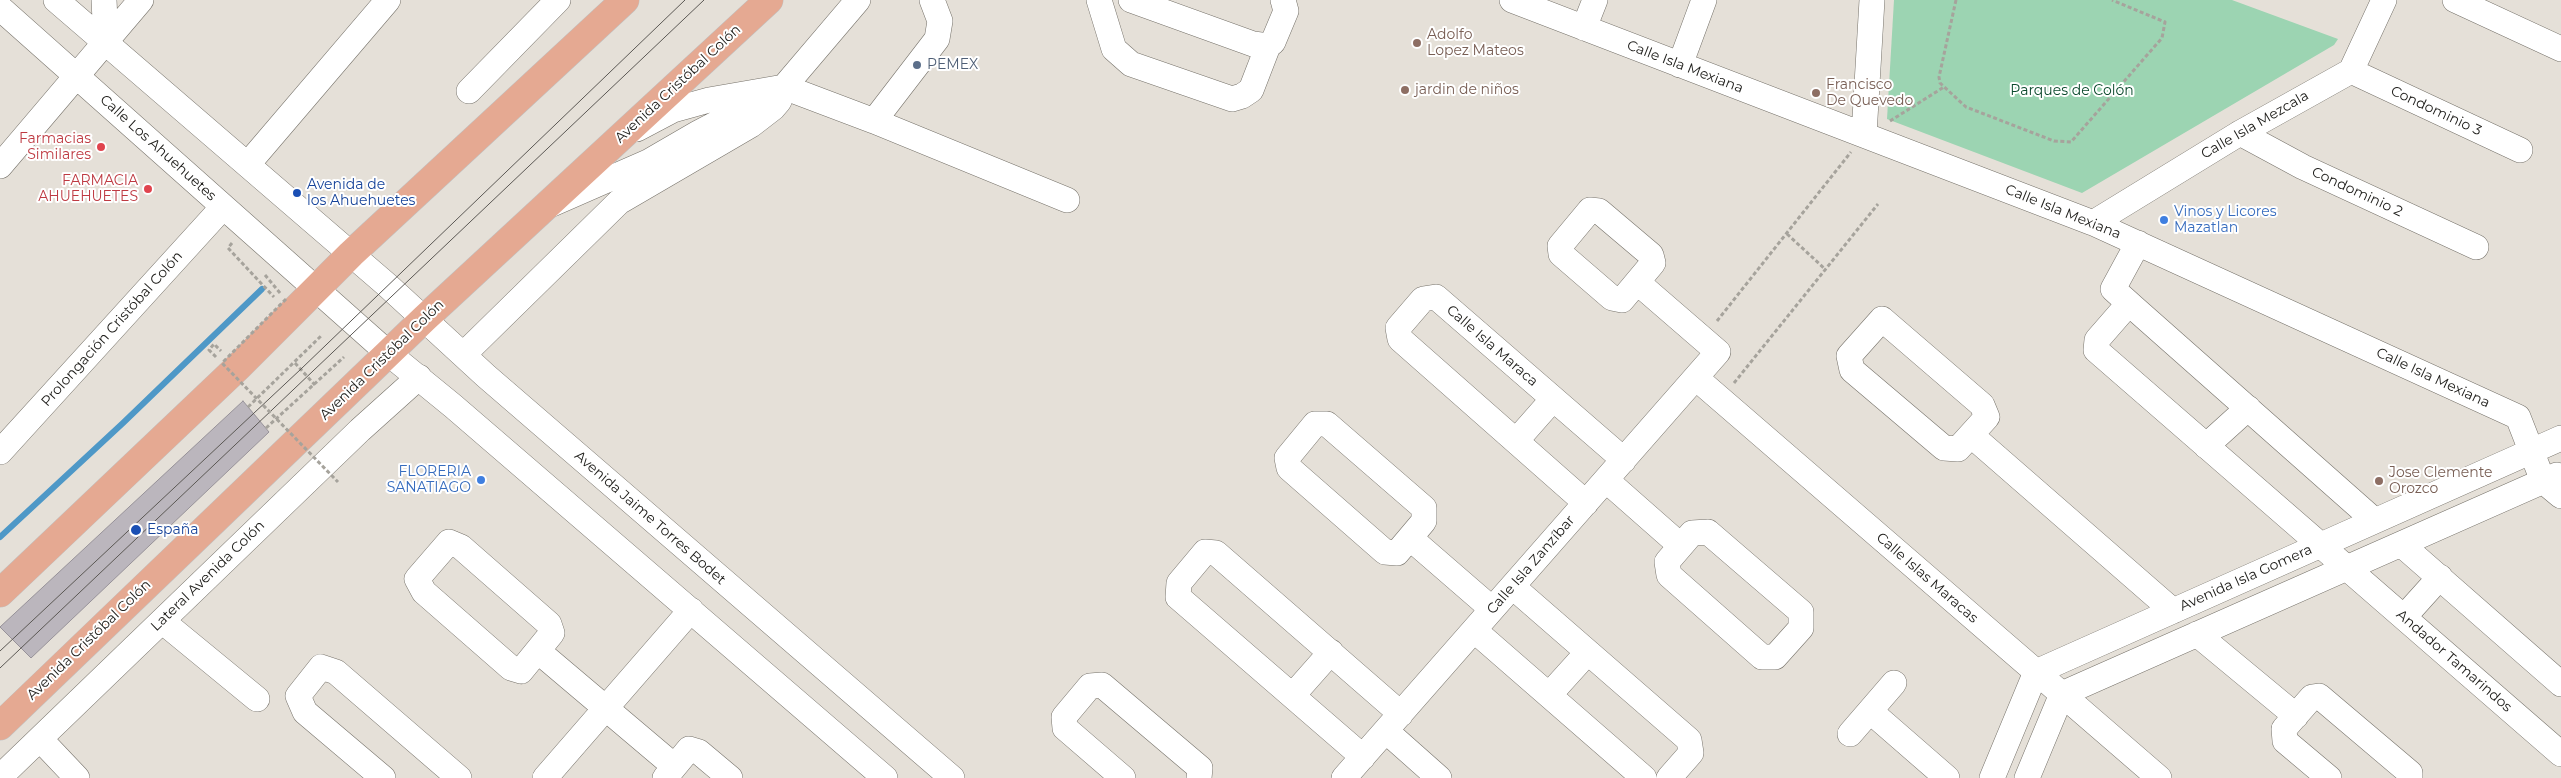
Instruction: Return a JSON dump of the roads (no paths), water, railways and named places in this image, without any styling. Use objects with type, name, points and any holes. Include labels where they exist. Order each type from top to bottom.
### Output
[{"type":"main road","points":[[0,593],[288,306],[315,289],[625,0]]},
{"type":"main road","name":"Avenida Cristóbal Colón","points":[[0,726],[425,318],[769,0]]},
{"type":"street","points":[[56,0],[106,41],[351,254]]},
{"type":"street","points":[[104,0],[106,41]]},
{"type":"street","points":[[0,166],[141,0]]},
{"type":"street","points":[[248,164],[388,0]]},
{"type":"street","points":[[469,91],[558,0]]},
{"type":"street","points":[[548,206],[648,162],[784,87],[858,0]]},
{"type":"street","points":[[874,121],[937,39],[940,21],[932,0]]},
{"type":"street","points":[[1099,0],[1114,49],[1131,64],[1232,98],[1242,96],[1251,90],[1268,46],[1273,42],[1286,10],[1282,0]]},
{"type":"street","points":[[1131,0],[1253,44],[1268,46]]},
{"type":"street","name":"Calle Isla Mexiana","points":[[1512,0],[2093,223],[2518,417],[2532,451],[2555,483]]},
{"type":"street","points":[[1584,28],[1595,0]]},
{"type":"street","points":[[1680,64],[1704,0]]},
{"type":"street","points":[[1864,135],[1872,0]]},
{"type":"street","points":[[2455,0],[2561,49]]},
{"type":"street","points":[[2351,71],[2380,2]]},
{"type":"street","name":"Calle Los Ahuehuetes","points":[[3,18],[77,75],[315,289]]},
{"type":"street","name":"Calle Isla Mezcala","points":[[2093,223],[2240,133],[2351,71]]},
{"type":"street","name":"Condominio 3","points":[[2351,71],[2520,150]]},
{"type":"street","points":[[621,138],[673,110],[709,100],[784,87],[874,121],[1067,200]]},
{"type":"street","points":[[464,354],[619,202],[751,125],[779,102],[784,87]]},
{"type":"street","name":"Condominio 2","points":[[2240,133],[2303,167],[2476,247]]},
{"type":"street","name":"Prolongación Cristóbal Colón","points":[[0,452],[223,207]]},
{"type":"street","points":[[2138,243],[2113,289],[2375,520]]},
{"type":"street","name":"Avenida Jaime Torres Bodet","points":[[351,254],[425,318],[486,376],[952,778]]},
{"type":"street","name":"Calle Isla Zanzíbar","points":[[1344,778],[1696,378],[1711,345],[1637,282]]},
{"type":"street","points":[[315,289],[691,610],[884,778]]},
{"type":"street","name":"Calle Isla Maraca","points":[[1586,503],[1400,339],[1398,328],[1423,298],[1436,297],[1624,460]]},
{"type":"street","name":"Andador Tamarindos","points":[[2132,306],[2124,309],[2097,340],[2096,350],[2561,754]]},
{"type":"street","points":[[1882,319],[1982,405],[1987,417],[1970,435],[1958,449],[1944,448],[1852,370],[1849,356],[1882,319]]},
{"type":"street","name":"Lateral Avenida Colón","points":[[0,777],[41,740],[353,436],[419,377]]},
{"type":"street","name":"Calle Islas Maracas","points":[[1696,378],[2159,778]]},
{"type":"street","points":[[1516,441],[1553,399]]},
{"type":"street","points":[[2206,446],[2248,408]]},
{"type":"street","points":[[1315,424],[1327,424],[1424,508],[1424,521],[1410,538],[1397,553],[1385,552],[1288,468],[1287,458],[1315,424]]},
{"type":"street","points":[[1970,435],[2173,610]]},
{"type":"street","name":"Avenida Isla Gomera","points":[[2036,672],[2561,438]]},
{"type":"street","points":[[1606,480],[1681,546]]},
{"type":"street","points":[[2027,778],[2062,694],[2401,544],[2555,483]]},
{"type":"street","points":[[1708,532],[1801,612],[1801,628],[1775,657],[1762,657],[1669,575],[1667,562],[1681,546],[1692,533],[1708,532]]},
{"type":"street","points":[[1410,538],[1492,609]]},
{"type":"street","points":[[449,542],[461,547],[549,624],[552,633],[538,651],[521,670],[512,668],[424,592],[417,579],[449,542]]},
{"type":"street","points":[[2401,544],[2561,684]]},
{"type":"street","points":[[1363,757],[1178,597],[1179,583],[1205,552],[1216,553],[1331,652],[1393,722],[1439,778]]},
{"type":"street","points":[[2404,618],[2440,577]]},
{"type":"street","points":[[1513,587],[1689,740],[1691,753],[1669,778]]},
{"type":"street","points":[[545,778],[691,610]]},
{"type":"street","points":[[162,621],[257,699]]},
{"type":"street","points":[[1474,630],[1644,778]]},
{"type":"street","points":[[2197,634],[2296,716]]},
{"type":"street","points":[[538,651],[606,708],[670,772],[689,749],[699,752],[730,778]]},
{"type":"street","points":[[1293,695],[1331,652]]},
{"type":"street","points":[[1549,695],[1587,653]]},
{"type":"street","points":[[383,778],[305,712],[298,696],[321,668],[336,672],[459,778]]},
{"type":"street","points":[[1992,778],[2036,672]]},
{"type":"street","points":[[1850,734],[1894,683]]},
{"type":"street","points":[[1123,778],[1065,728],[1064,716],[1090,686],[1102,684],[1200,768],[1199,778]]},
{"type":"street","points":[[2329,778],[2286,741],[2284,730],[2312,697],[2319,696],[2410,773],[2410,778]]},
{"type":"street","points":[[1870,711],[1947,778]]},
{"type":"street","points":[[41,740],[77,778]]},
{"type":"waterway","points":[[0,537],[123,423],[262,289]]},
{"type":"tram line","points":[[0,651],[301,369],[685,0]]},
{"type":"tram line","points":[[0,668],[704,0]]},
{"type":"place","name":"Adolfo Lopez Mateos","points":[[1417,43]]},
{"type":"place","name":"PEMEX","points":[[917,65]]},
{"type":"place","name":"jardin de niños","points":[[1405,90]]},
{"type":"place","name":"Francisco De Quevedo","points":[[1816,93]]},
{"type":"place","name":"Farmacias Similares","points":[[101,147]]},
{"type":"place","name":"FARMACIA AHUEHUETES","points":[[148,189]]},
{"type":"place","name":"Avenida de los Ahuehuetes","points":[[297,193]]},
{"type":"place","name":"Vinos y Licores Mazatlan","points":[[2164,220]]},
{"type":"place","name":"FLORERIA SANATIAGO","points":[[481,480]]},
{"type":"place","name":"Jose Clemente Orozco","points":[[2379,481]]},
{"type":"place","name":"España","points":[[136,530]]},
{"type":"park label","name":"Parques de Colón","points":[[2072,91]]}]
